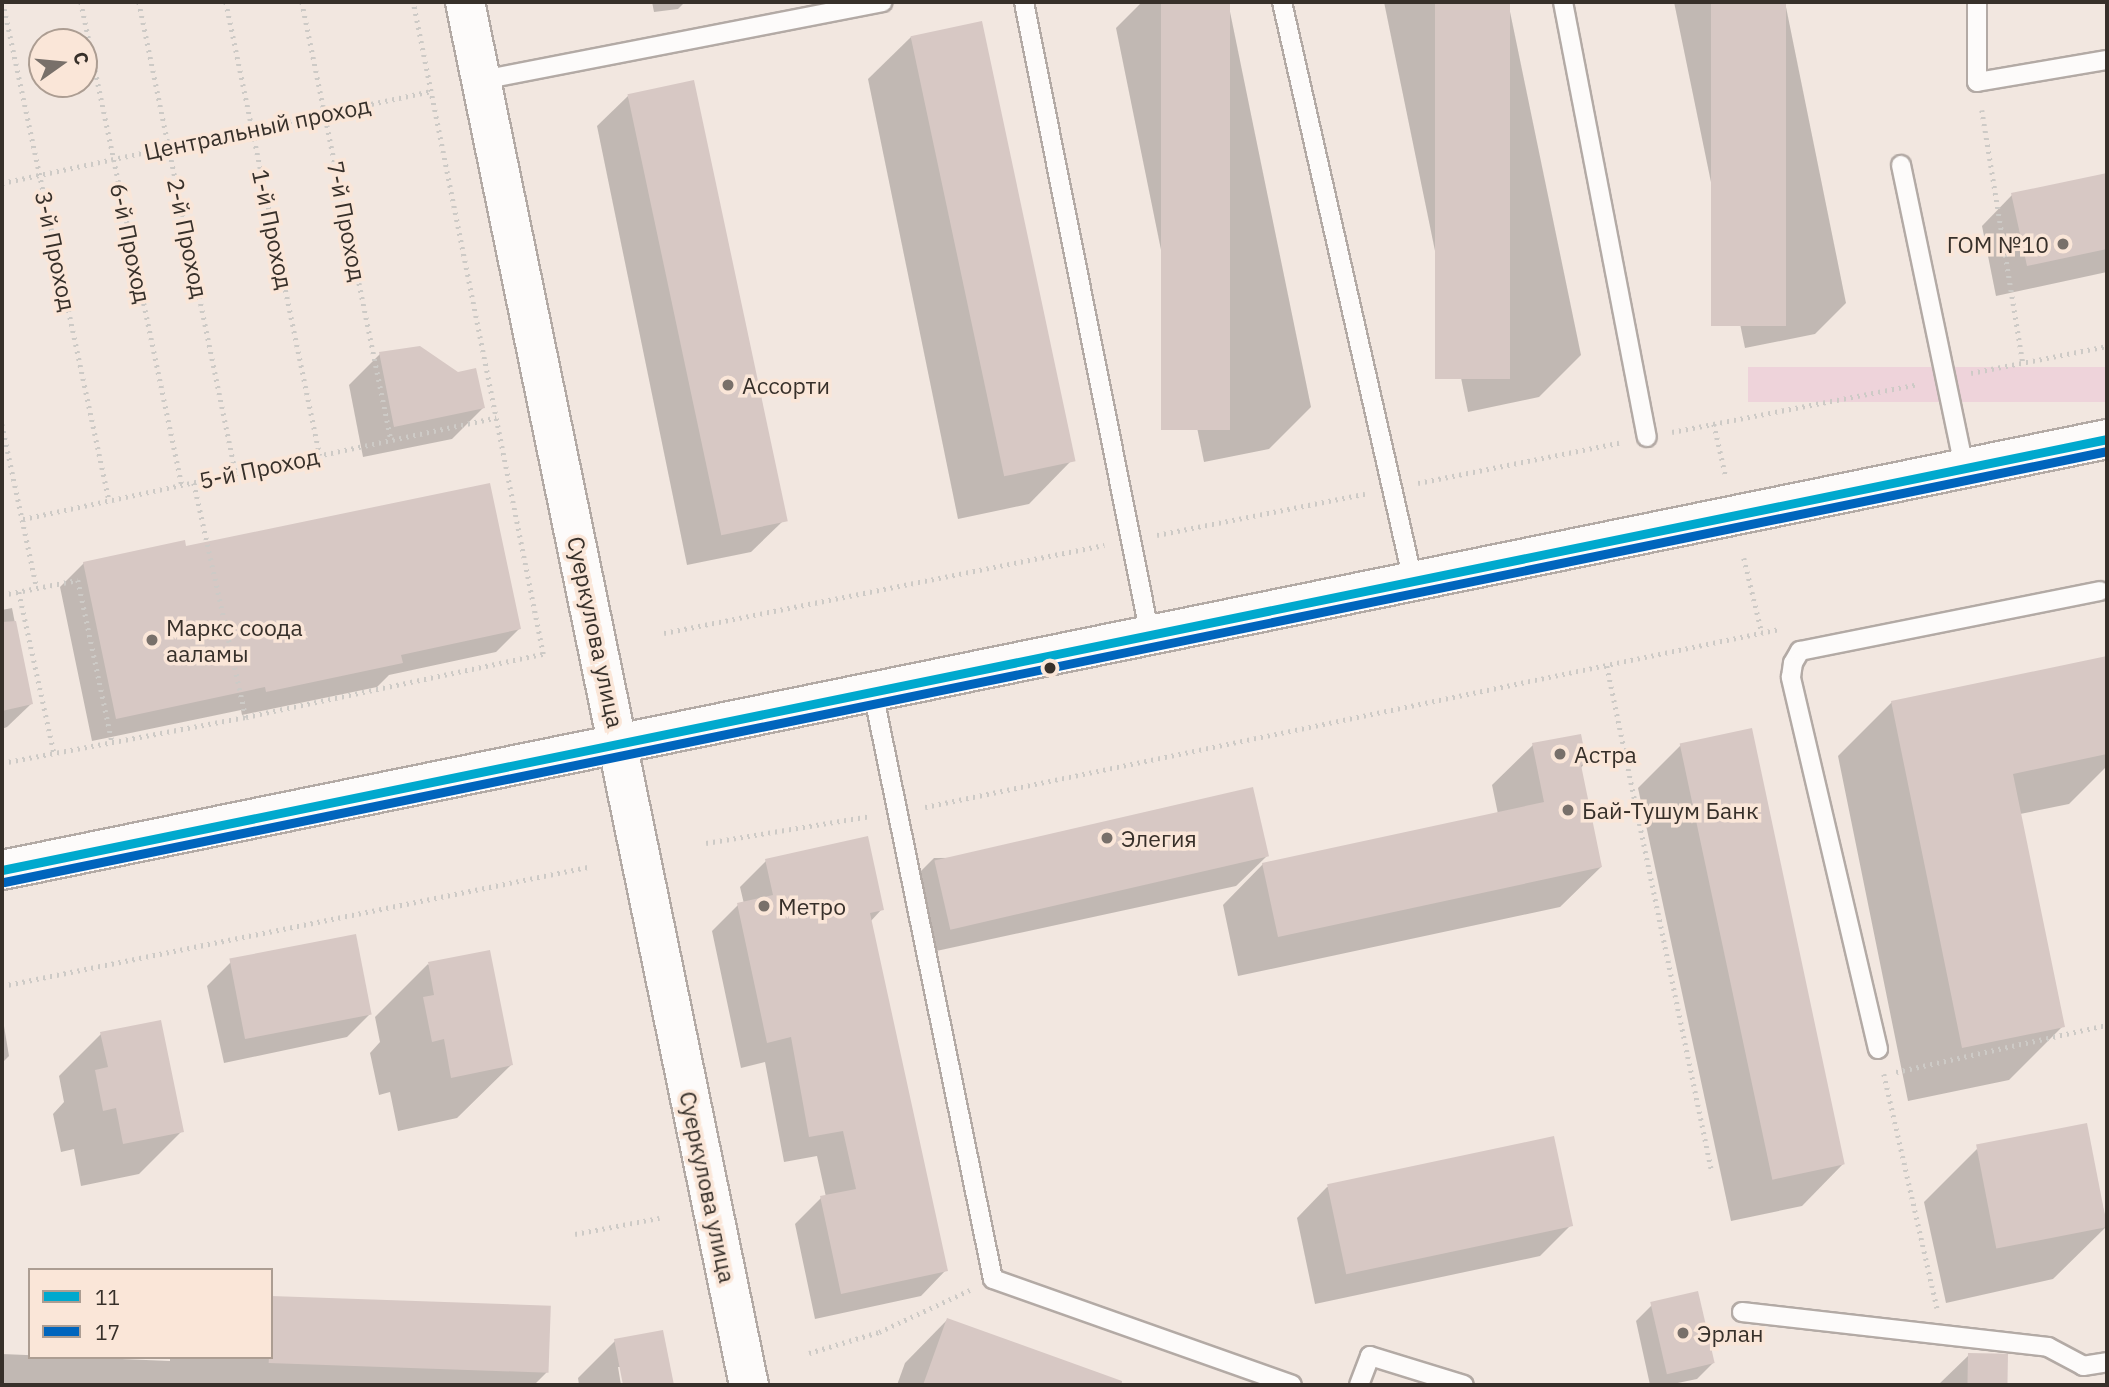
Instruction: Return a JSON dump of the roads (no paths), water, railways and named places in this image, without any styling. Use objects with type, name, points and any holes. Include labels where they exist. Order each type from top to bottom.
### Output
[{"type":"main road","name":"Суеркулова улица","points":[[466,2],[620,743],[640,857],[749,1385]]},
{"type":"main road","points":[[2,870],[1413,581],[1735,518],[1964,467],[2107,439]]},
{"type":"lane","points":[[482,80],[882,2]]},
{"type":"lane","points":[[1024,2],[1150,636]]},
{"type":"lane","points":[[1282,2],[1413,581]]},
{"type":"lane","points":[[1563,2],[1647,437]]},
{"type":"lane","points":[[1977,2],[1977,82],[2107,60]]},
{"type":"lane","points":[[1901,165],[1964,467]]},
{"type":"lane","points":[[1878,1049],[1791,677],[1793,663],[1800,651],[2100,591]]},
{"type":"lane","points":[[873,692],[993,1279],[1292,1385]]},
{"type":"lane","points":[[1742,1312],[2048,1347],[2083,1366],[2107,1362]]},
{"type":"lane","points":[[1359,1385],[1370,1356],[1464,1385]]},
{"type":"place","name":"ГОМ №10","points":[[2063,244]]},
{"type":"place","name":"Ассорти","points":[[728,385]]},
{"type":"place","name":"Маркс соода ааламы","points":[[152,640]]},
{"type":"place","name":"Астра","points":[[1560,754]]},
{"type":"place","name":"Бай-Тушум Банк","points":[[1568,810]]},
{"type":"place","name":"Элегия","points":[[1107,838]]},
{"type":"place","name":"Метро","points":[[764,906]]},
{"type":"place","name":"Эрлан","points":[[1683,1333]]}]
